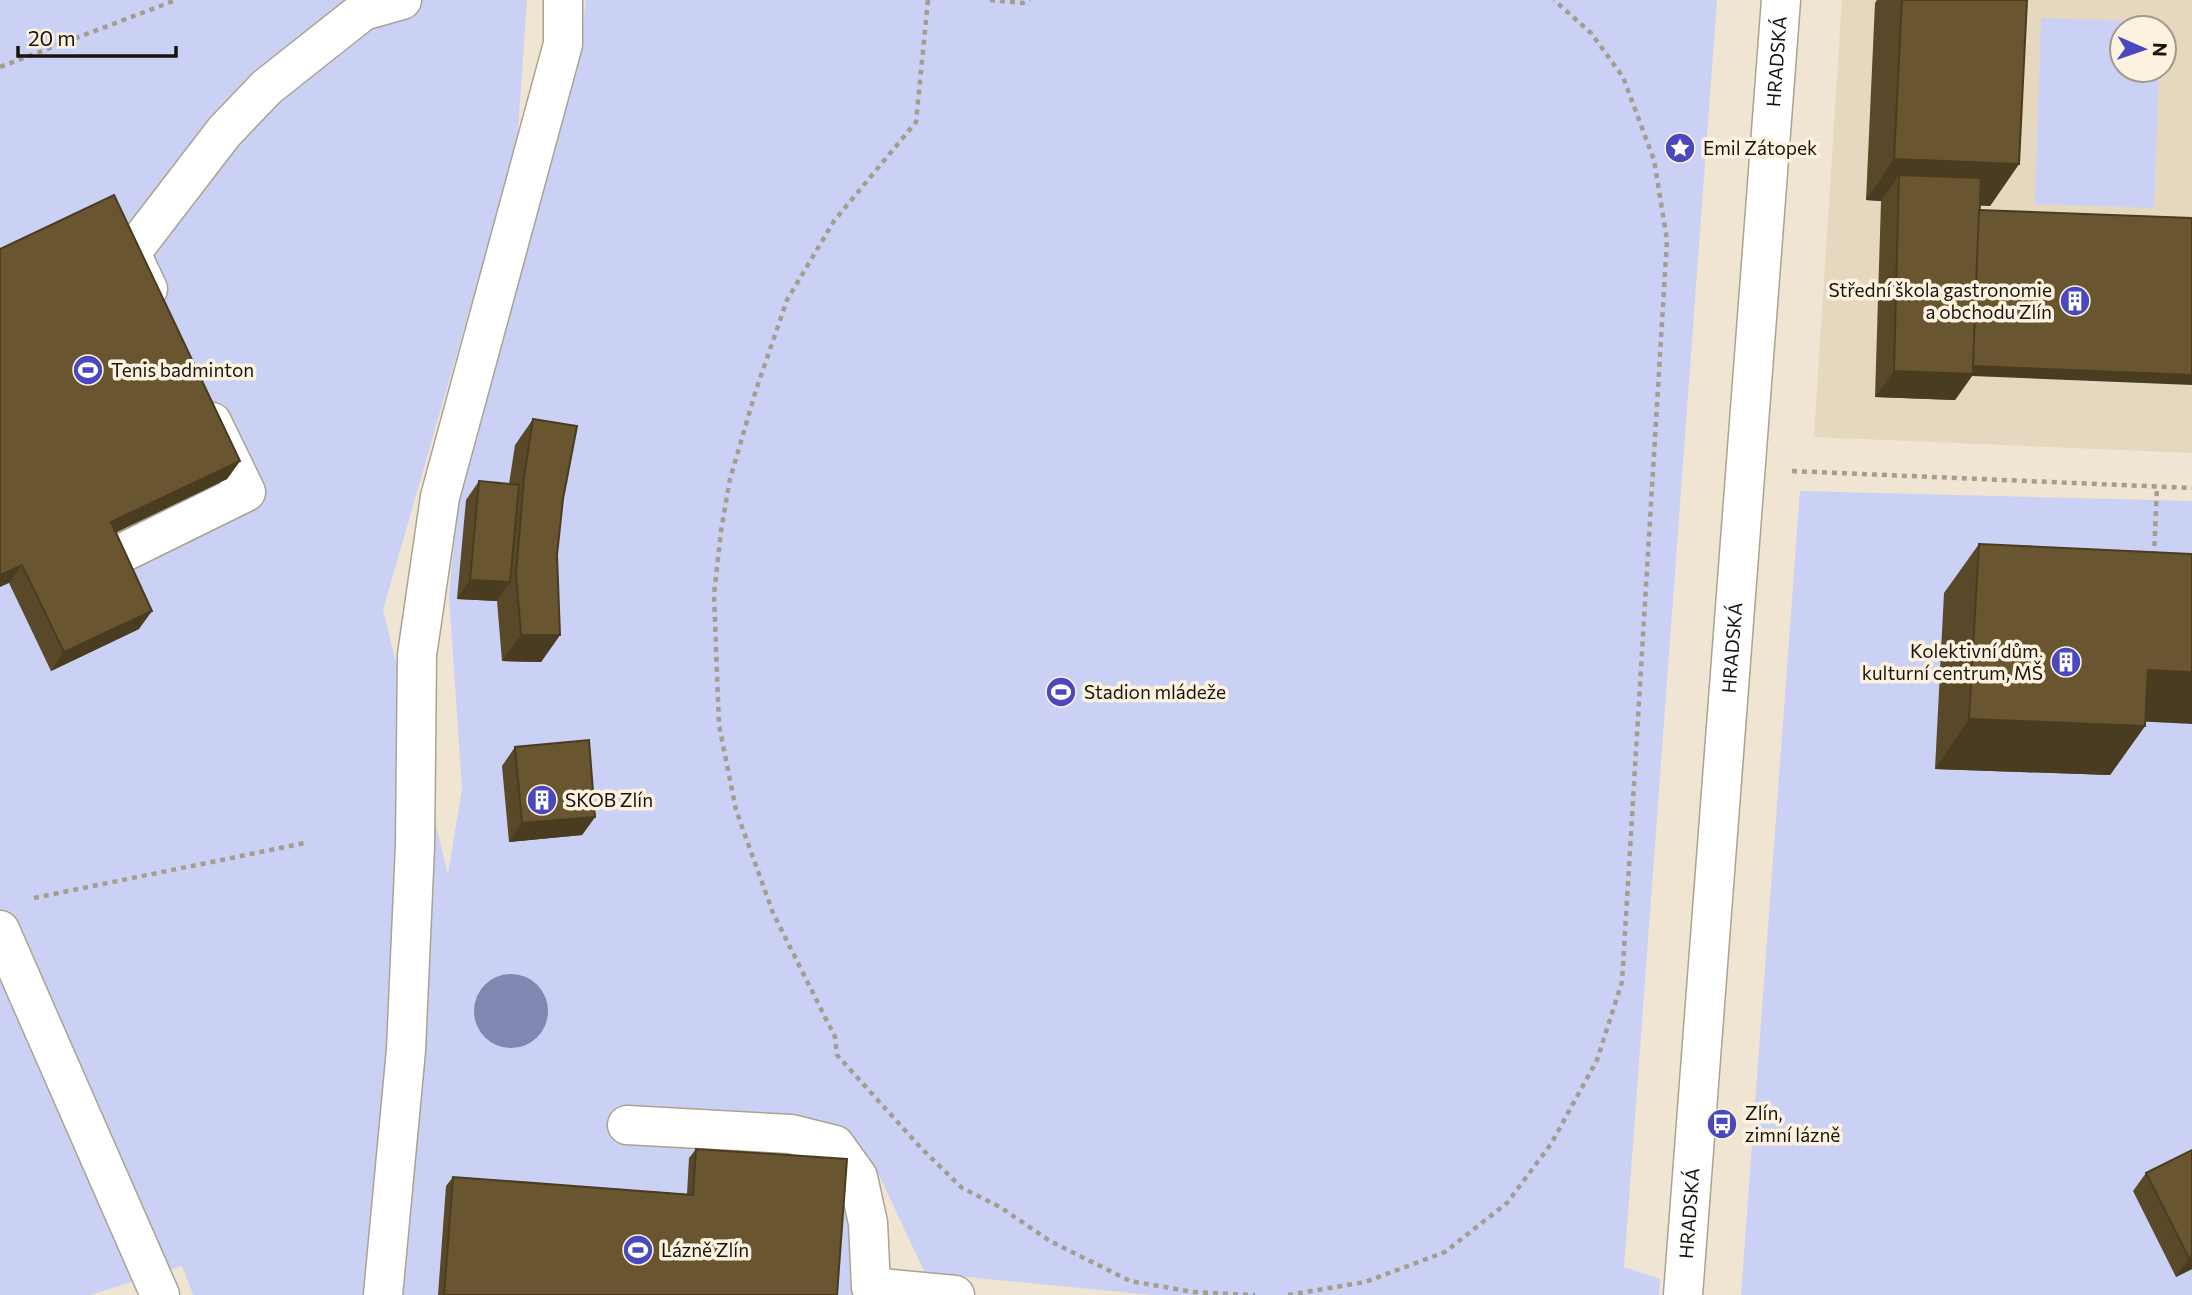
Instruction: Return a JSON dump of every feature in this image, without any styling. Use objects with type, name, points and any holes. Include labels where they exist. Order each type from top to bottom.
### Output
[{"type":"street","points":[[161,316],[131,253],[224,132],[267,87],[363,11],[402,0]]},
{"type":"street","points":[[383,1295],[406,1051],[415,845],[417,654],[440,497],[563,44],[563,0]]},
{"type":"street","name":"HRADSKÁ","points":[[1684,1295],[1781,0]]},
{"type":"street","points":[[120,554],[246,492],[197,391]]},
{"type":"street","points":[[0,930],[160,1295]]},
{"type":"street","points":[[626,1125],[791,1134],[835,1145],[858,1177],[869,1223],[872,1287],[955,1295]]},
{"type":"path","points":[[0,67],[176,0]]},
{"type":"path","points":[[928,0],[916,122],[834,221],[787,300],[756,390],[730,479],[714,595],[719,724],[736,810],[773,914],[835,1037],[837,1055],[921,1148],[962,1188],[1000,1207],[1050,1241],[1130,1281],[1193,1292],[1255,1295]]},
{"type":"path","points":[[990,0],[1023,3],[1030,0]]},
{"type":"path","points":[[1288,1295],[1365,1282],[1445,1252],[1507,1203],[1550,1144],[1597,1060],[1622,982],[1667,240],[1654,160],[1623,77],[1591,33],[1554,0]]},
{"type":"path","points":[[1745,468],[2192,488]]},
{"type":"path","points":[[2154,562],[2157,487]]},
{"type":"path","points":[[26,899],[305,843]]},
{"type":"shaded area","name":"Stadion mládeže","points":[[0,0],[527,0],[517,145],[383,610],[448,874],[462,789],[449,596],[458,494],[579,60],[586,0],[1717,0],[1624,1267],[1660,1279],[1659,1295],[1152,1295],[925,1273],[878,1173],[880,1223],[889,1295],[193,1295],[182,1266],[90,1295],[0,1295]]},
{"type":"shaded area","points":[[1842,0],[2192,0],[2192,453],[1814,437]]},
{"type":"shaded area","points":[[2041,18],[2108,20],[2108,84],[2158,84],[2154,208],[2035,204]]},
{"type":"shaded area","points":[[1800,491],[2192,501],[2192,1295],[1741,1295]]},
{"type":"shaded area","points":[[511,974],[525,977],[537,985],[545,997],[548,1011],[545,1025],[537,1037],[525,1045],[511,1048],[497,1045],[485,1037],[477,1025],[474,1011],[477,997],[485,985],[497,977]]},
{"type":"building","points":[[1902,0],[2027,0],[2019,164],[1894,159]]},
{"type":"building","name":"Střední škola gastronomie a obchodu Zlín","points":[[1899,175],[1981,178],[1973,374],[1894,371]]},
{"type":"building","name":"Tenis badminton","points":[[114,195],[240,461],[111,522],[152,611],[64,652],[22,565],[0,575],[0,249]]},
{"type":"building","name":"Střední škola gastronomie a obchodu Zlín","points":[[1979,210],[2192,218],[2192,375],[1973,366]]},
{"type":"building","points":[[533,419],[577,426],[563,499],[557,555],[560,635],[521,635],[516,574],[524,477]]},
{"type":"building","points":[[479,481],[519,485],[510,582],[470,580]]},
{"type":"building","name":"Kolektivní dům, kulturní centrum, MŠ","points":[[1979,544],[2192,554],[2192,672],[2148,670],[2145,726],[1969,719]]},
{"type":"building","name":"SKOB Zlín","points":[[589,740],[595,817],[522,823],[515,747]]},
{"type":"building","name":"Lázně Zlín","points":[[696,1149],[847,1159],[837,1295],[444,1295],[453,1177],[693,1195]]},
{"type":"building","points":[[2192,1150],[2192,1257],[2189,1258],[2146,1173]]},
{"type":"place","name":"Emil Zátopek","points":[[1680,148]]},
{"type":"place","name":"Střední škola gastronomie a obchodu Zlín","points":[[2075,301]]},
{"type":"place","name":"Tenis badminton","points":[[88,370]]},
{"type":"place","name":"Kolektivní dům, kulturní centrum, MŠ","points":[[2066,662]]},
{"type":"place","name":"Stadion mládeže","points":[[1061,692]]},
{"type":"place","name":"SKOB Zlín","points":[[542,800]]},
{"type":"place","name":"Zlín, zimní lázně","points":[[1722,1124]]},
{"type":"place","name":"Lázně Zlín","points":[[638,1250]]}]
